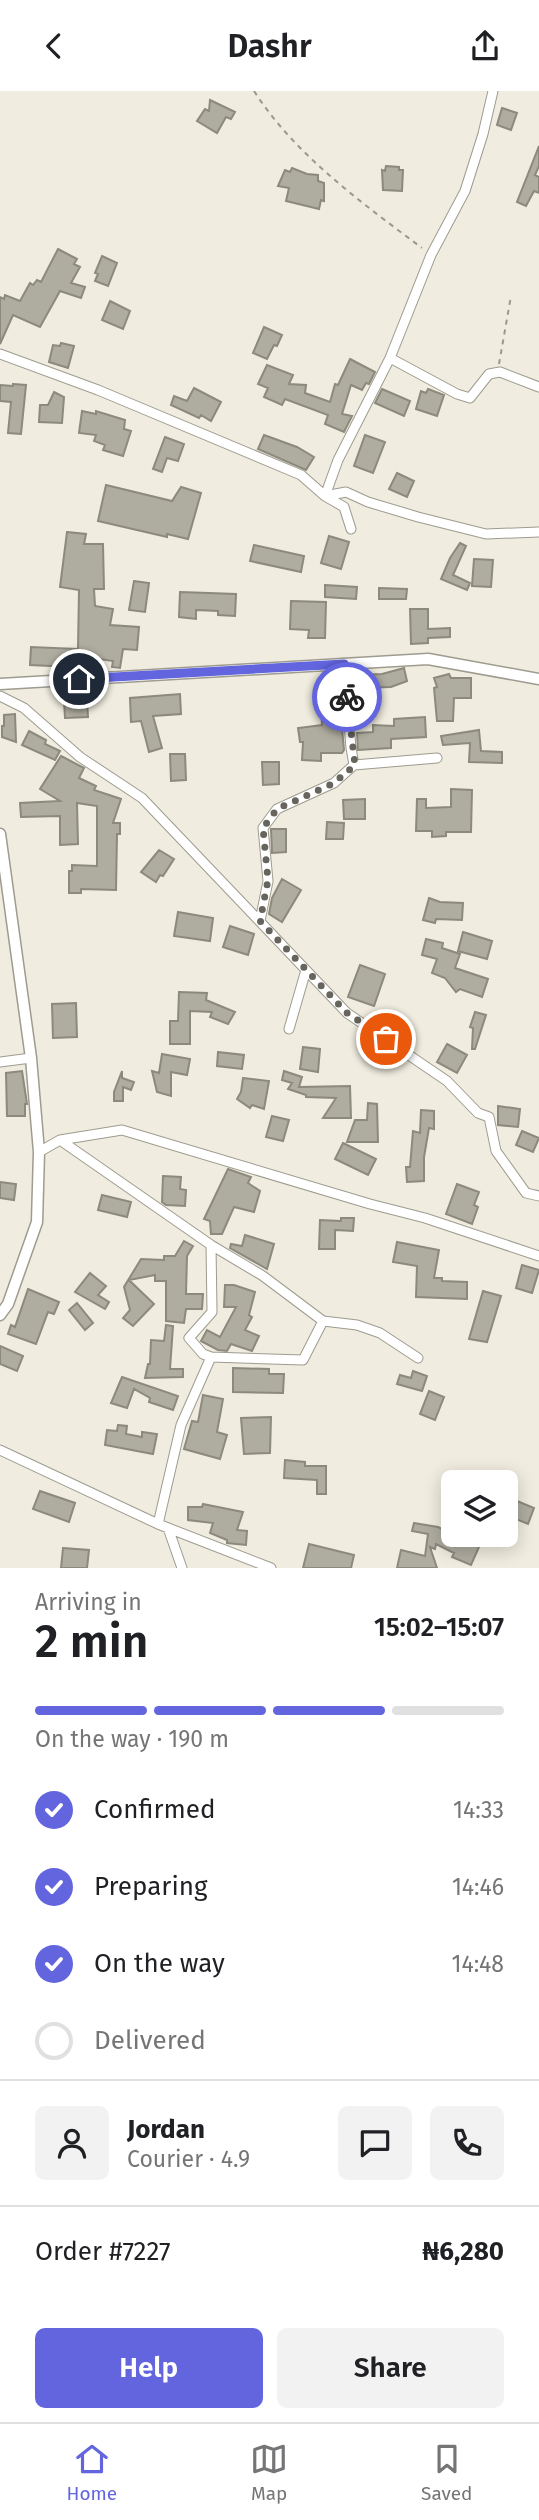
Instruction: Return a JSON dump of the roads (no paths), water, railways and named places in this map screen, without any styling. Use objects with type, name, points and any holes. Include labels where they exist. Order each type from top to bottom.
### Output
[{"type":"street","points":[[325,496],[338,460],[390,358],[431,255],[465,191],[493,91]]},
{"type":"street","points":[[0,355],[98,390],[301,475],[325,496],[344,507],[351,529]]},
{"type":"street","points":[[390,358],[457,394],[470,398],[489,374],[500,372],[539,387]]},
{"type":"street","points":[[325,496],[346,492],[406,514],[486,534],[539,532]]},
{"type":"street","points":[[0,684],[428,659],[539,679]]},
{"type":"street","points":[[344,664],[351,748],[355,765]]},
{"type":"street","points":[[0,696],[24,708],[80,757],[142,798],[347,1013],[447,1081],[478,1114],[489,1117],[496,1151],[526,1193],[539,1196]]},
{"type":"street","points":[[260,921],[268,880],[263,828],[277,809],[334,783],[355,765],[437,758]]},
{"type":"street","points":[[0,834],[31,1058],[39,1152],[37,1222],[8,1304],[0,1315]]},
{"type":"street","points":[[289,1029],[306,971]]},
{"type":"street","points":[[0,1062],[31,1058]]},
{"type":"street","points":[[39,1152],[60,1140],[122,1130],[425,1218],[539,1256]]},
{"type":"street","points":[[60,1140],[211,1245],[263,1276],[323,1321],[357,1325],[380,1333],[418,1358]]},
{"type":"street","points":[[211,1245],[212,1312],[189,1338],[202,1353],[211,1357],[303,1360],[323,1321]]},
{"type":"street","points":[[158,1524],[181,1425],[211,1357]]},
{"type":"street","points":[[0,1450],[158,1524],[271,1568]]},
{"type":"street","points":[[168,1528],[181,1568]]}]
